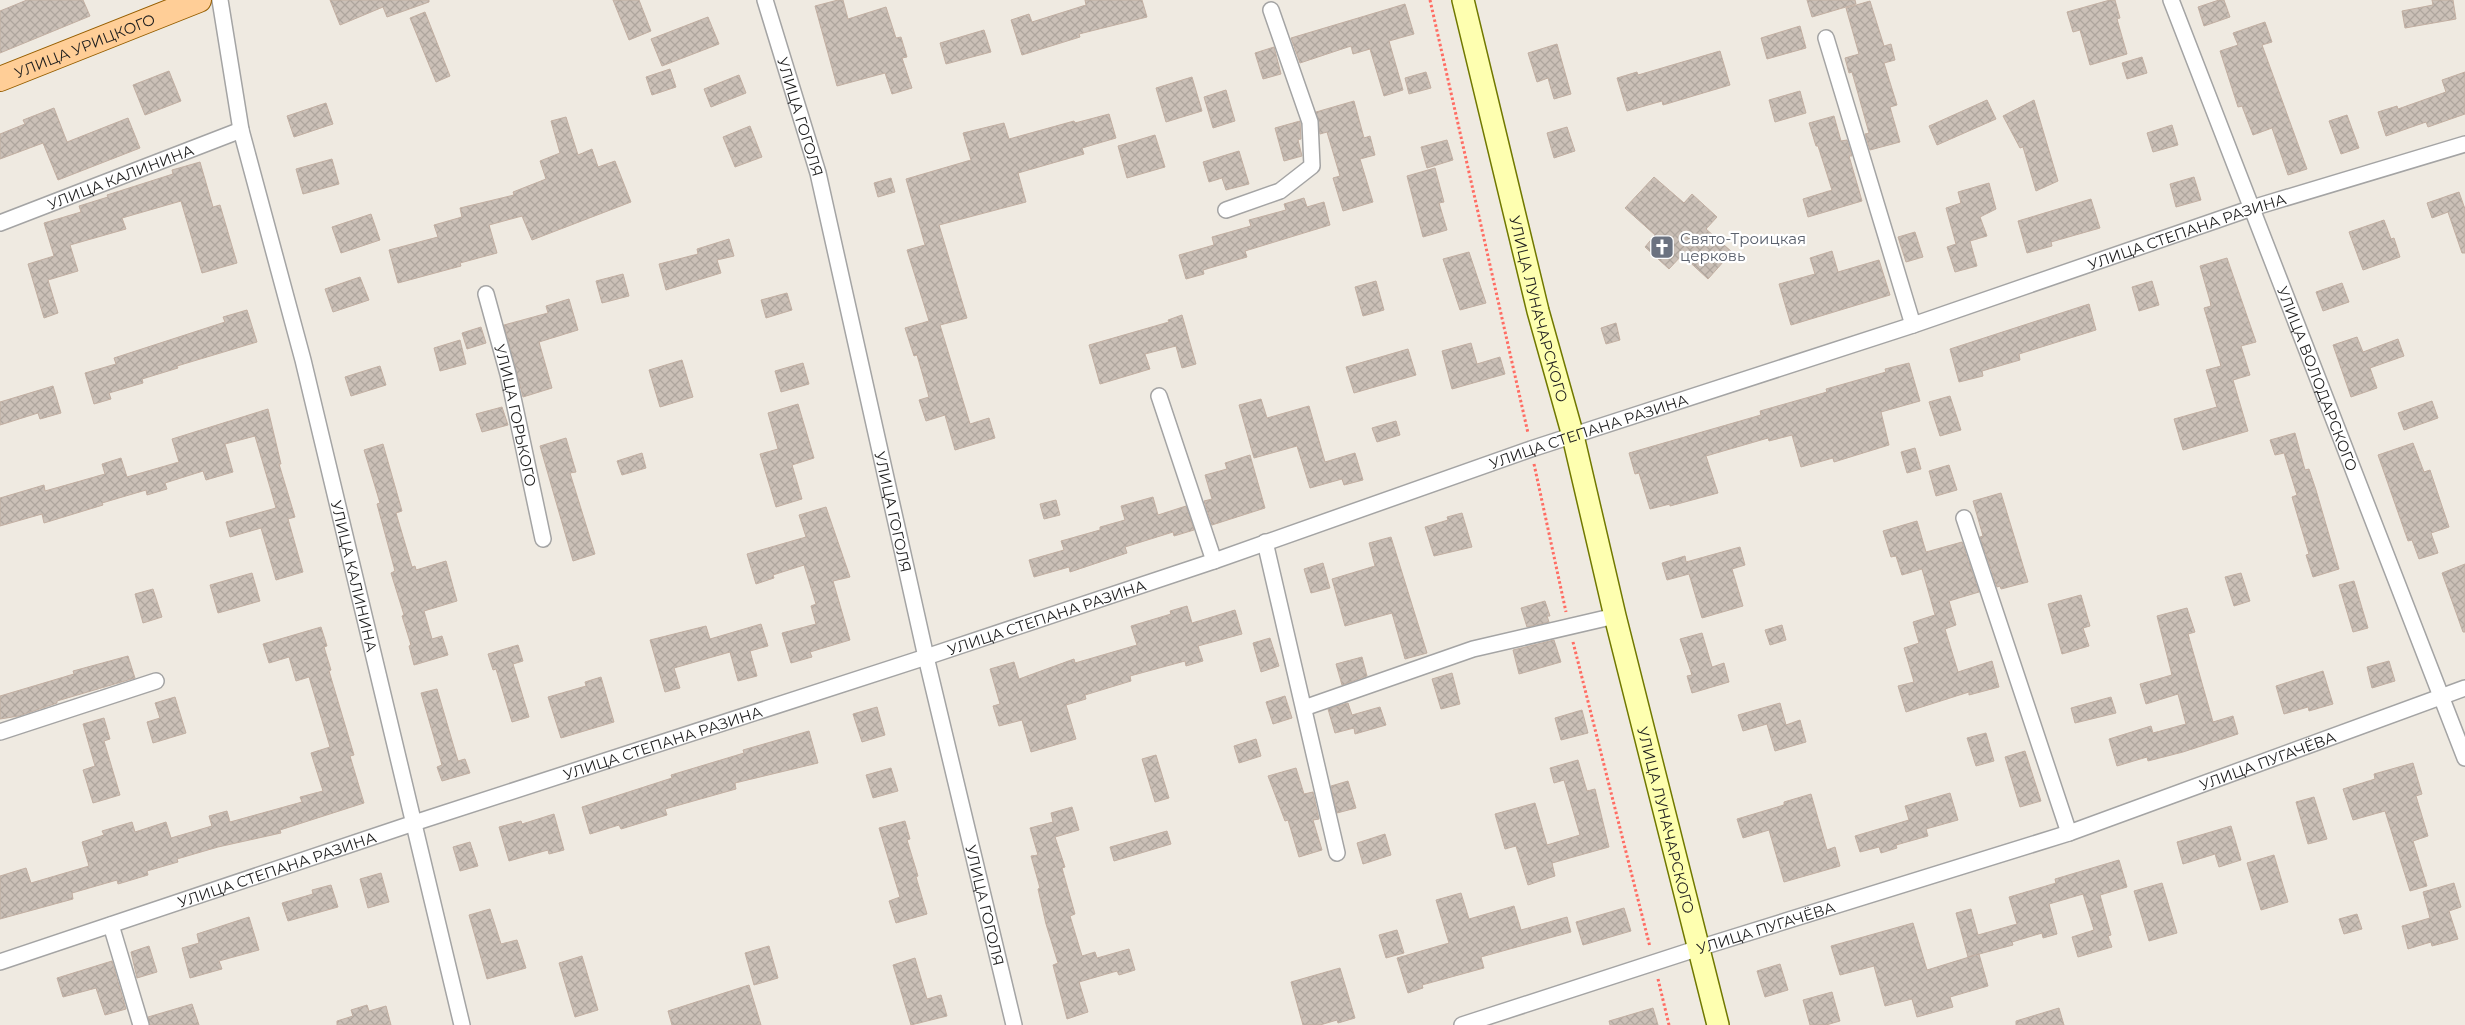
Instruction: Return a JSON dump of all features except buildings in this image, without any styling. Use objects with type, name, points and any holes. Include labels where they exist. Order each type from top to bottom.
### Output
[{"type":"main road","name":"УЛИЦА УРИЦКОГО","points":[[0,79],[198,0]]},
{"type":"main road","name":"УЛИЦА ЛУНАЧАРСКОГО","points":[[1464,0],[1538,311],[1573,436],[1615,616],[1718,1025]]},
{"type":"street","name":"УЛИЦА КАЛИНИНА","points":[[220,0],[241,130],[303,360],[462,1025]]},
{"type":"street","name":"УЛИЦА ГОГОЛЯ","points":[[765,0],[818,173],[926,658],[1014,1025]]},
{"type":"street","name":"УЛИЦА ВОЛОДАРСКОГО","points":[[2171,0],[2465,758]]},
{"type":"street","points":[[1226,210],[1280,191],[1312,166],[1310,122],[1271,10]]},
{"type":"street","points":[[1826,38],[1913,325]]},
{"type":"street","name":"УЛИЦА КАЛИНИНА","points":[[0,222],[241,130]]},
{"type":"street","name":"УЛИЦА СТЕПАНА РАЗИНА","points":[[0,962],[414,823],[926,658],[1214,561],[1531,449],[1913,325],[2252,208],[2465,144]]},
{"type":"street","name":"УЛИЦА ГОРЬКОГО","points":[[486,294],[508,374],[543,539]]},
{"type":"street","points":[[1159,396],[1214,561]]},
{"type":"street","points":[[1964,518],[2070,833]]},
{"type":"street","points":[[1265,542],[1337,853]]},
{"type":"street","points":[[1304,708],[1473,650],[1569,625],[1615,616]]},
{"type":"street","points":[[0,732],[156,681]]},
{"type":"street","name":"УЛИЦА ПУГАЧЁВА","points":[[1462,1025],[1699,948],[2070,833],[2465,688]]},
{"type":"street","points":[[110,925],[141,1025]]},
{"type":"path","points":[[1430,0],[1569,625],[1668,1025]]},
{"type":"place","name":"Свято-Троицкая церковь","points":[[1662,247]]}]
